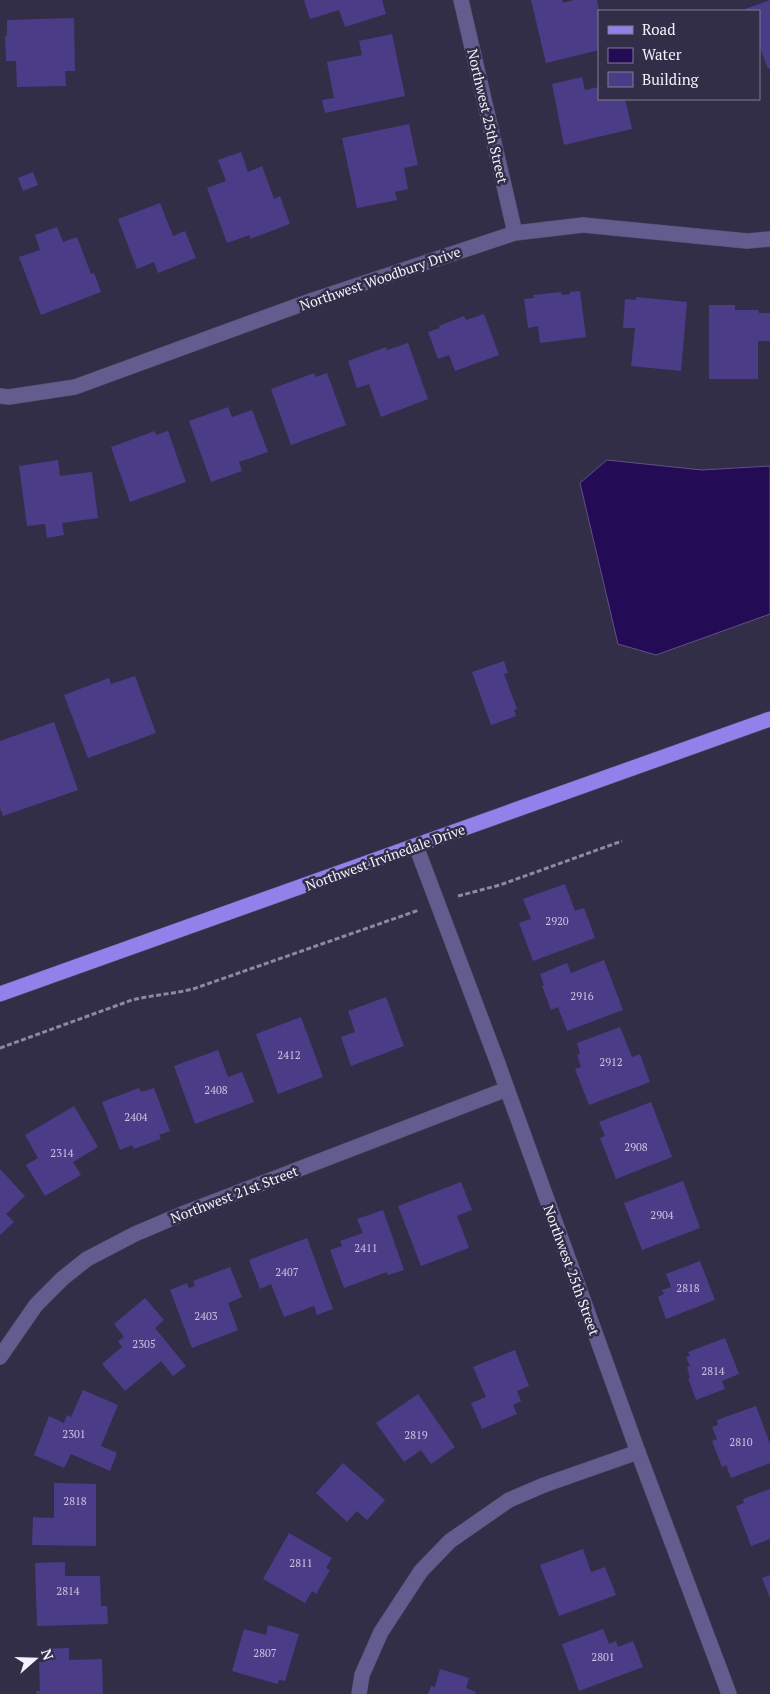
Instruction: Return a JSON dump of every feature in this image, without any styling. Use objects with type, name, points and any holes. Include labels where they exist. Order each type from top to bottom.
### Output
[{"type":"main road","name":"Northwest Irvinedale Drive","points":[[0,994],[770,719]]},
{"type":"street","name":"Northwest 25th Street","points":[[461,0],[516,233]]},
{"type":"street","name":"Northwest Woodbury Drive","points":[[0,396],[75,386],[313,300],[516,233],[583,224],[747,241],[770,239]]},
{"type":"street","name":"Northwest 25th Street","points":[[416,846],[507,1089],[638,1452],[729,1694]]},
{"type":"street","name":"Northwest 21st Street","points":[[0,1357],[36,1305],[63,1278],[87,1259],[135,1234],[182,1214],[507,1089]]},
{"type":"street","points":[[359,1694],[362,1675],[381,1632],[422,1572],[450,1541],[509,1500],[544,1485],[638,1452]]},
{"type":"path","points":[[455,897],[500,885],[622,840]]},
{"type":"path","points":[[0,1048],[132,1000],[193,989],[414,912]]},
{"type":"water","points":[[607,460],[702,470],[770,466],[770,614],[656,655],[618,644],[580,483]]},
{"type":"building","points":[[304,0],[382,0],[386,14],[345,27],[339,10],[310,19]]},
{"type":"building","points":[[531,0],[562,0],[563,3],[574,0],[597,0],[599,10],[598,50],[546,63]]},
{"type":"building","points":[[770,0],[770,68],[768,69],[760,48],[760,10],[745,9]]},
{"type":"building","points":[[74,18],[75,71],[65,71],[66,86],[17,87],[16,61],[6,61],[5,35],[7,36],[7,20]]},
{"type":"building","points":[[392,34],[405,96],[325,113],[322,100],[334,98],[327,62],[362,55],[359,41]]},
{"type":"building","points":[[582,77],[585,90],[598,87],[598,100],[625,100],[632,129],[564,145],[552,84]]},
{"type":"building","points":[[409,124],[418,165],[404,168],[408,189],[395,192],[397,200],[357,208],[342,138]]},
{"type":"building","points":[[241,152],[248,172],[262,166],[274,199],[280,196],[290,224],[250,239],[250,235],[227,243],[207,188],[226,181],[218,160]]},
{"type":"building","points":[[33,172],[38,185],[23,191],[18,178]]},
{"type":"building","points":[[160,203],[173,236],[185,231],[196,258],[158,273],[154,262],[137,269],[118,219]]},
{"type":"building","points":[[57,227],[63,242],[77,237],[91,274],[94,273],[101,292],[41,315],[19,257],[40,250],[35,235]]},
{"type":"building","points":[[580,291],[586,337],[540,343],[538,326],[528,328],[524,299],[534,298],[533,295],[561,292],[562,295]]},
{"type":"building","points":[[636,297],[687,302],[681,371],[631,366],[635,328],[623,328],[625,299],[636,300]]},
{"type":"building","points":[[709,305],[735,305],[735,310],[758,310],[759,313],[770,313],[770,341],[758,341],[758,379],[709,379]]},
{"type":"building","points":[[484,314],[499,355],[455,371],[449,355],[438,359],[428,332],[464,316],[466,320]]},
{"type":"building","points":[[408,343],[428,399],[381,417],[369,384],[357,388],[348,361],[386,347],[387,350]]},
{"type":"building","points":[[314,373],[316,377],[327,373],[346,425],[291,445],[271,389]]},
{"type":"building","points":[[228,407],[232,417],[252,410],[268,452],[239,462],[242,471],[211,482],[189,421]]},
{"type":"building","points":[[155,431],[156,435],[168,431],[186,482],[130,502],[111,447]]},
{"type":"building","points":[[58,460],[60,476],[92,472],[98,518],[62,523],[64,535],[47,538],[45,524],[27,526],[19,466]]},
{"type":"building","points":[[504,661],[508,673],[504,674],[517,709],[514,710],[516,716],[491,725],[472,672]]},
{"type":"building","points":[[135,676],[156,733],[88,758],[64,695],[109,678],[111,684]]},
{"type":"building","points":[[54,722],[78,790],[3,816],[0,808],[0,741]]},
{"type":"building","points":[[565,884],[575,911],[584,908],[595,938],[533,961],[519,923],[531,919],[523,899]]},
{"type":"building","points":[[604,960],[623,1010],[567,1031],[558,1007],[551,1010],[542,986],[544,985],[540,974],[567,963],[571,973]]},
{"type":"building","points":[[386,997],[404,1046],[351,1066],[341,1037],[355,1032],[348,1011]]},
{"type":"building","points":[[301,1017],[323,1077],[278,1094],[256,1034]]},
{"type":"building","points":[[620,1027],[632,1057],[640,1054],[650,1082],[589,1105],[575,1069],[581,1067],[577,1055],[580,1054],[577,1043]]},
{"type":"building","points":[[218,1050],[228,1077],[242,1072],[254,1102],[195,1124],[174,1066]]},
{"type":"building","points":[[139,1088],[141,1092],[154,1088],[170,1131],[159,1135],[161,1139],[134,1149],[132,1145],[120,1150],[102,1102]]},
{"type":"building","points":[[651,1102],[672,1157],[616,1179],[600,1138],[605,1136],[599,1122]]},
{"type":"building","points":[[74,1106],[98,1147],[73,1162],[81,1175],[45,1196],[26,1165],[38,1158],[25,1135]]},
{"type":"building","points":[[0,1169],[25,1196],[6,1214],[14,1222],[0,1235]]},
{"type":"building","points":[[683,1181],[700,1228],[642,1250],[624,1203]]},
{"type":"building","points":[[461,1182],[472,1210],[457,1216],[469,1248],[421,1266],[398,1206]]},
{"type":"building","points":[[383,1210],[404,1270],[388,1275],[387,1272],[344,1288],[330,1250],[342,1246],[340,1241],[363,1233],[357,1219]]},
{"type":"building","points":[[307,1238],[333,1309],[317,1315],[314,1306],[284,1317],[271,1284],[260,1289],[249,1260]]},
{"type":"building","points":[[700,1261],[715,1300],[666,1319],[658,1297],[664,1294],[662,1290],[671,1287],[666,1274]]},
{"type":"building","points":[[230,1267],[242,1297],[228,1303],[238,1330],[192,1348],[170,1290],[187,1283],[189,1288],[195,1286],[193,1281]]},
{"type":"building","points":[[145,1298],[164,1320],[155,1328],[186,1366],[173,1376],[161,1361],[125,1391],[102,1364],[122,1347],[118,1341],[124,1337],[114,1324]]},
{"type":"building","points":[[725,1338],[739,1374],[722,1381],[725,1389],[696,1400],[688,1378],[690,1378],[687,1367],[690,1366],[686,1357],[690,1356],[688,1352]]},
{"type":"building","points":[[515,1350],[529,1386],[517,1391],[521,1401],[513,1405],[517,1414],[482,1429],[471,1403],[486,1397],[473,1367]]},
{"type":"building","points":[[83,1390],[118,1405],[101,1446],[117,1453],[110,1471],[71,1454],[64,1468],[34,1455],[49,1416],[64,1423],[67,1415],[71,1417]]},
{"type":"building","points":[[418,1394],[455,1447],[431,1464],[421,1450],[404,1462],[376,1423]]},
{"type":"building","points":[[756,1406],[770,1444],[770,1463],[731,1478],[726,1465],[722,1467],[712,1441],[717,1439],[712,1427],[718,1425],[717,1420]]},
{"type":"building","points":[[343,1463],[385,1500],[367,1520],[357,1511],[347,1522],[316,1493]]},
{"type":"building","points":[[54,1483],[96,1484],[96,1546],[32,1545],[33,1517],[54,1518]]},
{"type":"building","points":[[770,1489],[770,1539],[751,1546],[736,1506],[744,1503],[743,1499]]},
{"type":"building","points":[[289,1533],[332,1558],[326,1568],[330,1570],[316,1594],[312,1591],[305,1603],[263,1579]]},
{"type":"building","points":[[583,1549],[591,1572],[605,1567],[616,1595],[559,1616],[540,1565]]},
{"type":"building","points":[[65,1562],[65,1576],[100,1576],[101,1606],[107,1606],[108,1624],[37,1626],[35,1563]]},
{"type":"building","points":[[770,1575],[770,1598],[762,1578]]},
{"type":"building","points":[[268,1625],[299,1634],[285,1681],[279,1680],[277,1684],[232,1671],[244,1629],[266,1635]]},
{"type":"building","points":[[603,1629],[609,1644],[616,1641],[618,1647],[633,1641],[643,1667],[579,1691],[562,1644]]},
{"type":"building","points":[[69,1648],[69,1660],[102,1659],[103,1694],[37,1694],[36,1691],[40,1691],[39,1662],[42,1662],[42,1649]]},
{"type":"building","points":[[440,1669],[469,1678],[466,1688],[476,1692],[476,1694],[428,1694],[431,1686],[435,1687]]}]
